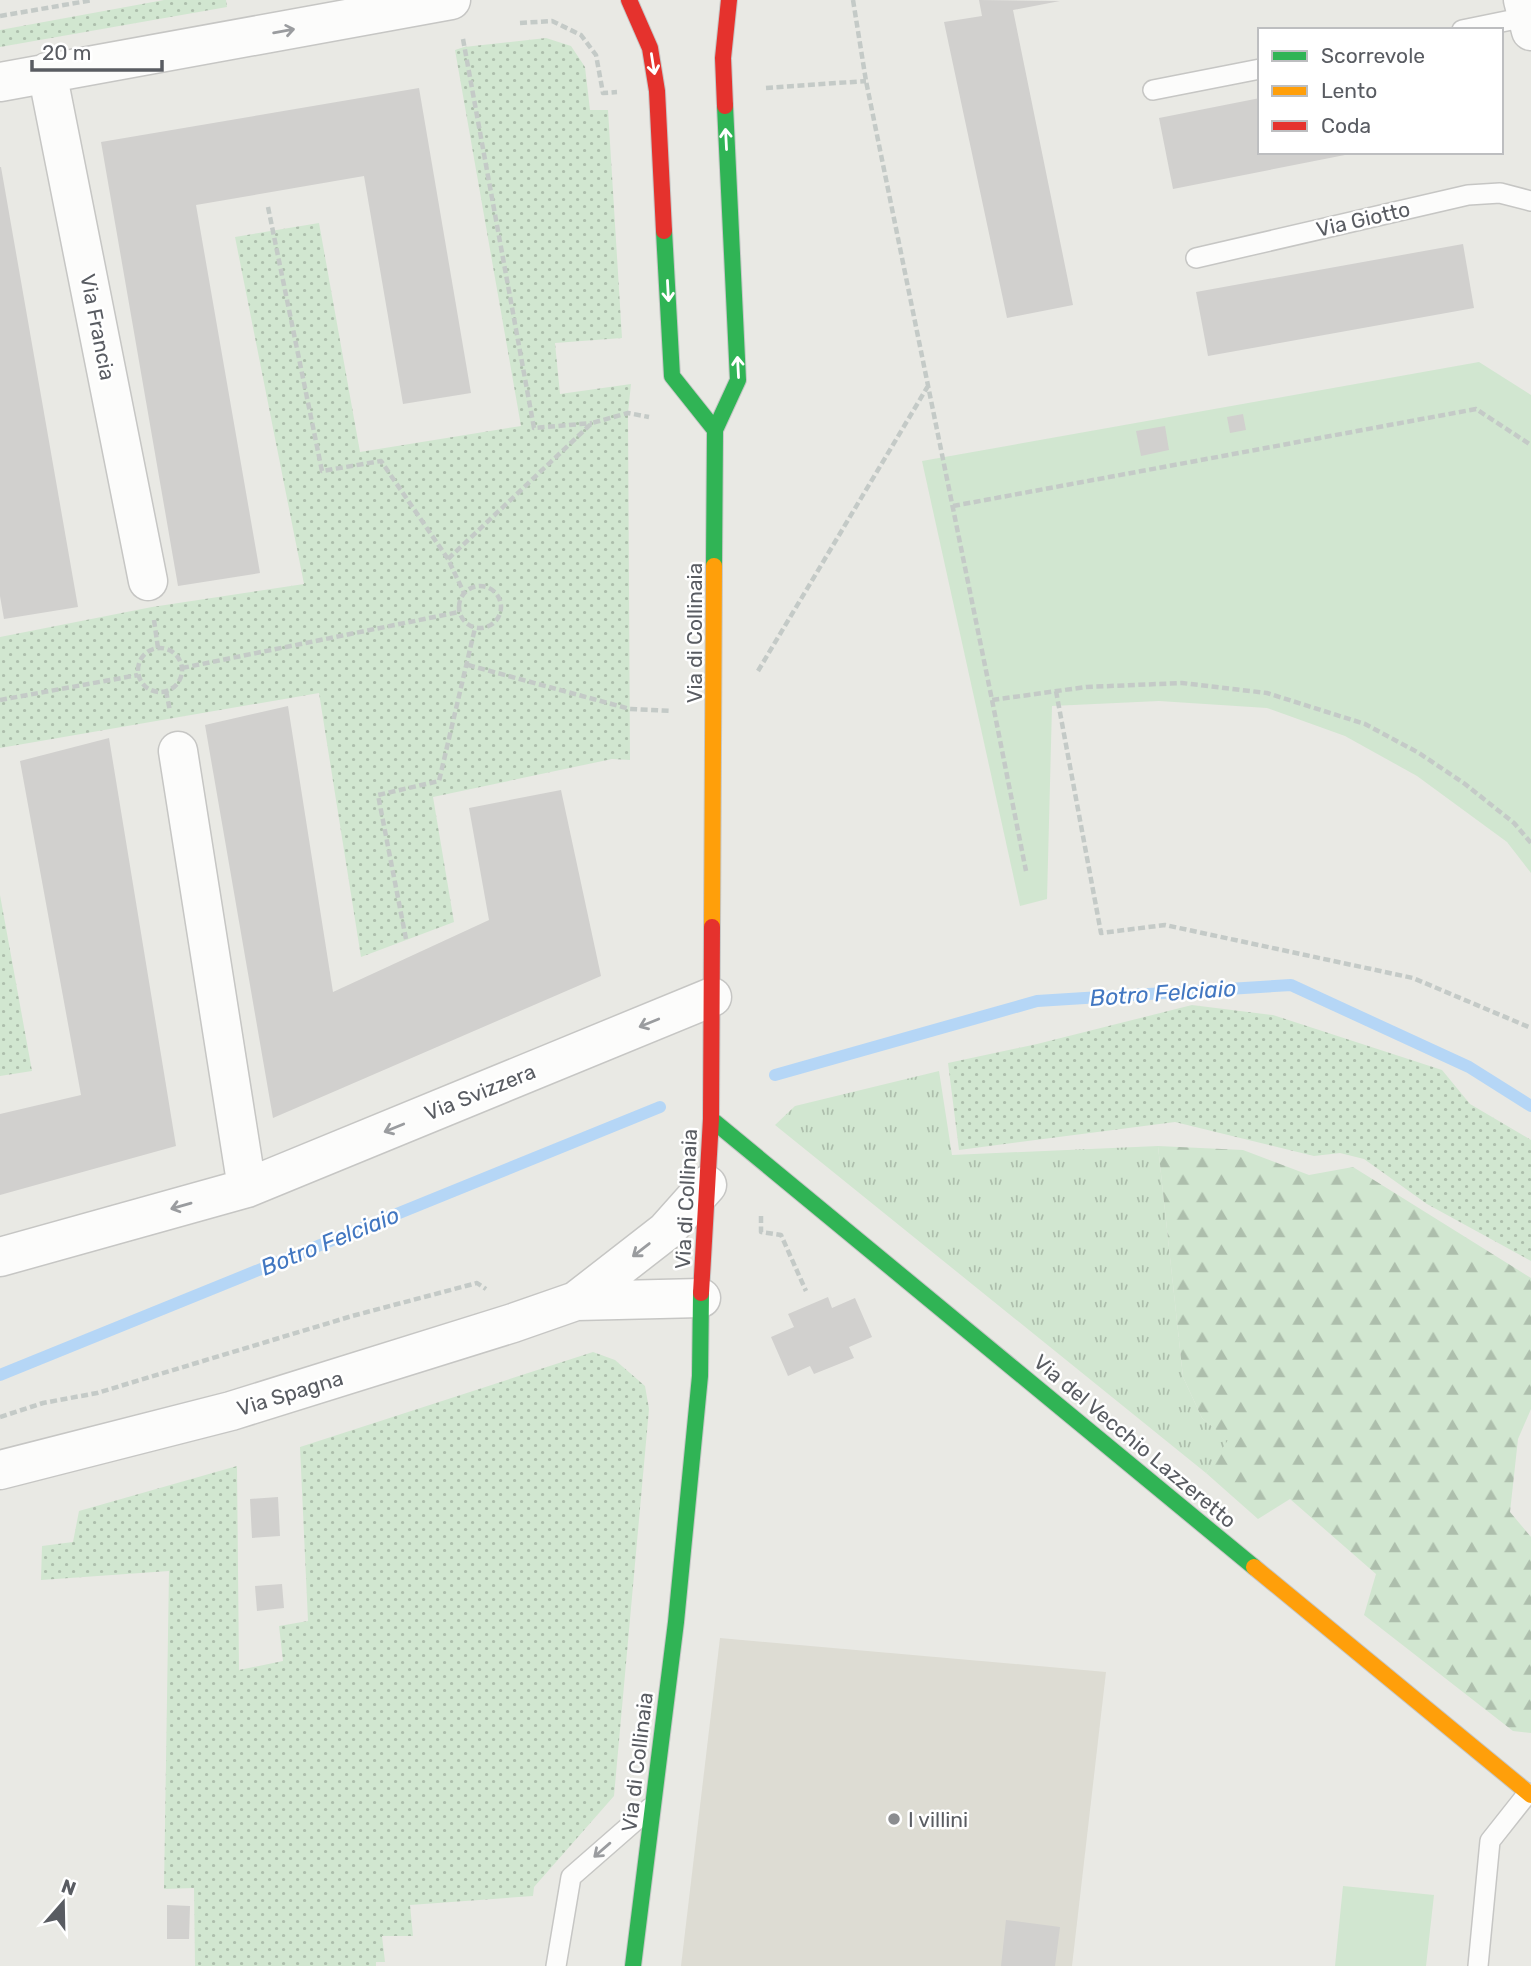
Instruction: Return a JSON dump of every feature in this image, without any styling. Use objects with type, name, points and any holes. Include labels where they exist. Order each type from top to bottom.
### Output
[{"type":"street","points":[[0,82],[451,0]]},
{"type":"street","points":[[629,0],[650,48],[657,92],[672,376],[715,430]]},
{"type":"street","name":"Via di Collinaia","points":[[633,1966],[676,1622],[700,1377],[701,1298],[711,1119],[715,430],[738,380],[723,80],[729,0]]},
{"type":"street","name":"Via Francia","points":[[47,72],[150,594]]},
{"type":"street","points":[[174,734],[247,1188]]},
{"type":"street","name":"Via Svizzera","points":[[0,1257],[247,1188],[712,997]]},
{"type":"street","name":"Via del Vecchio Lazzeretto","points":[[711,1119],[1530,1794]]},
{"type":"street","name":"Via Spagna","points":[[576,1301],[666,1231],[707,1185]]},
{"type":"street","name":"Via Spagna","points":[[0,1471],[231,1411],[576,1301],[701,1298]]},
{"type":"lane","points":[[1471,28],[1528,16]]},
{"type":"lane","points":[[1153,90],[1258,69]]},
{"type":"lane","name":"Via Giotto","points":[[1196,258],[1468,195],[1500,193],[1531,201]]},
{"type":"lane","points":[[1478,1966],[1490,1841],[1530,1794]]},
{"type":"lane","points":[[556,1966],[570,1877],[653,1805]]},
{"type":"path","points":[[0,16],[93,0]]},
{"type":"path","points":[[853,0],[866,81],[1026,872]]},
{"type":"path","points":[[520,23],[552,21],[581,36],[596,55],[603,93]]},
{"type":"path","points":[[464,47],[534,428],[592,423],[628,413]]},
{"type":"path","points":[[755,89],[866,81]]},
{"type":"path","points":[[268,207],[322,471],[381,461],[448,559],[464,593]]},
{"type":"path","points":[[758,671],[928,386]]},
{"type":"path","points":[[953,506],[1476,408],[1531,445]]},
{"type":"path","points":[[448,559],[592,423]]},
{"type":"path","points":[[482,586],[494,592],[499,598],[500,611],[494,623],[488,627],[475,628],[465,622],[459,612],[460,599],[464,593],[482,586]]},
{"type":"path","points":[[150,594],[158,648]]},
{"type":"path","points":[[182,668],[459,612]]},
{"type":"path","points":[[406,939],[378,795],[439,781],[475,628]]},
{"type":"path","points":[[158,648],[177,655],[182,668],[178,683],[166,691],[159,692],[145,687],[138,675],[144,653],[158,648]]},
{"type":"path","points":[[468,664],[630,709]]},
{"type":"path","points":[[0,700],[138,675]]},
{"type":"path","points":[[992,700],[1086,687],[1182,683],[1267,693],[1364,724],[1419,753],[1514,823],[1531,843]]},
{"type":"path","points":[[166,691],[174,734]]},
{"type":"path","points":[[1056,691],[1101,933],[1165,925],[1413,978],[1531,1028]]},
{"type":"path","points":[[761,1211],[761,1232],[781,1235],[806,1291]]},
{"type":"path","points":[[0,1417],[43,1403],[97,1393],[352,1316],[477,1283],[497,1295],[513,1323]]},
{"type":"shaded area","name":"I villini","points":[[720,1638],[1106,1672],[1072,1966],[681,1966]]},
{"type":"green space","points":[[164,0],[226,0],[227,7],[0,47],[0,30]]},
{"type":"green space","points":[[546,38],[571,46],[585,67],[590,110],[608,110],[622,338],[555,343],[560,394],[631,384],[628,413],[630,760],[612,759],[433,797],[454,922],[361,957],[319,693],[0,748],[0,637],[152,607],[304,584],[235,237],[319,223],[360,452],[521,426],[455,50]]},
{"type":"green space","points":[[1479,362],[1531,395],[1531,873],[1507,842],[1417,776],[1345,736],[1267,708],[1159,701],[1052,706],[1047,899],[1020,906],[922,461]]},
{"type":"green space","points":[[0,895],[32,1071],[0,1076]]},
{"type":"green space","points":[[1192,1005],[1273,1015],[1442,1070],[1470,1104],[1531,1140],[1531,1261],[1427,1204],[1364,1159],[1340,1153],[1314,1156],[1175,1122],[959,1150],[948,1063]]},
{"type":"green space","points":[[939,1071],[952,1155],[1158,1146],[1183,1377],[1202,1418],[1229,1440],[1206,1473],[775,1125],[795,1106]]},
{"type":"green space","points":[[1158,1146],[1243,1150],[1309,1175],[1353,1167],[1531,1278],[1531,1409],[1518,1439],[1510,1512],[1531,1537],[1531,1733],[1513,1731],[1364,1615],[1376,1574],[1290,1499],[1258,1519],[1206,1473],[1228,1440],[1202,1418],[1183,1377]]},
{"type":"green space","points":[[593,1352],[615,1360],[645,1386],[649,1409],[614,1796],[534,1887],[533,1896],[410,1905],[413,1936],[382,1936],[385,1962],[376,1962],[376,1966],[195,1966],[194,1888],[164,1889],[169,1571],[41,1580],[42,1546],[73,1542],[79,1511],[237,1466],[239,1670],[283,1661],[279,1626],[308,1621],[300,1447]]},
{"type":"green space","points":[[1343,1886],[1434,1895],[1426,1966],[1335,1966]]},
{"type":"building","points":[[979,0],[1060,1],[1013,10],[1073,305],[1007,318],[944,22],[982,16]]},
{"type":"building","points":[[419,88],[471,393],[403,404],[364,176],[196,205],[260,573],[178,586],[101,142]]},
{"type":"building","points":[[1258,98],[1258,154],[1350,154],[1173,189],[1159,118]]},
{"type":"building","points":[[0,167],[78,607],[4,619],[0,596]]},
{"type":"building","points":[[1463,244],[1474,308],[1208,356],[1196,292]]},
{"type":"building","points":[[1243,414],[1246,430],[1230,433],[1227,417]]},
{"type":"building","points":[[1165,426],[1169,450],[1141,456],[1136,431]]},
{"type":"building","points":[[288,706],[333,992],[489,920],[469,808],[561,790],[601,976],[273,1118],[205,725]]},
{"type":"building","points":[[109,738],[176,1146],[0,1195],[0,1114],[81,1095],[20,761]]},
{"type":"building","points":[[828,1297],[832,1308],[855,1298],[872,1337],[849,1347],[854,1358],[814,1374],[810,1366],[788,1376],[771,1337],[794,1327],[788,1314]]},
{"type":"building","points":[[278,1497],[280,1536],[252,1538],[250,1499]]},
{"type":"building","points":[[282,1584],[284,1608],[257,1611],[255,1586]]},
{"type":"building","points":[[167,1905],[190,1906],[189,1939],[167,1939]]},
{"type":"building","points":[[1006,1920],[1060,1927],[1055,1966],[1001,1966]]},
{"type":"waterway","name":"Botro Felciaio","points":[[775,1075],[1037,1001],[1291,985],[1469,1067],[1531,1106]]},
{"type":"waterway","name":"Botro Felciaio","points":[[0,1375],[660,1107]]},
{"type":"traffic: fast","points":[[714,566],[715,430],[738,380],[725,106]]},
{"type":"traffic: fast","points":[[664,231],[672,376],[715,430]]},
{"type":"traffic: fast","points":[[711,1119],[1254,1567]]},
{"type":"traffic: fast","points":[[633,1966],[676,1622],[700,1376],[701,1293]]},
{"type":"traffic: slow","points":[[712,927],[714,566]]},
{"type":"traffic: slow","points":[[1254,1567],[1531,1795]]},
{"type":"traffic: jam","points":[[629,0],[650,48],[657,91],[664,231]]},
{"type":"traffic: jam","points":[[725,106],[723,58],[729,0]]},
{"type":"traffic: jam","points":[[701,1293],[711,1119],[712,927]]},
{"type":"place","name":"I villini","points":[[894,1819]]}]
